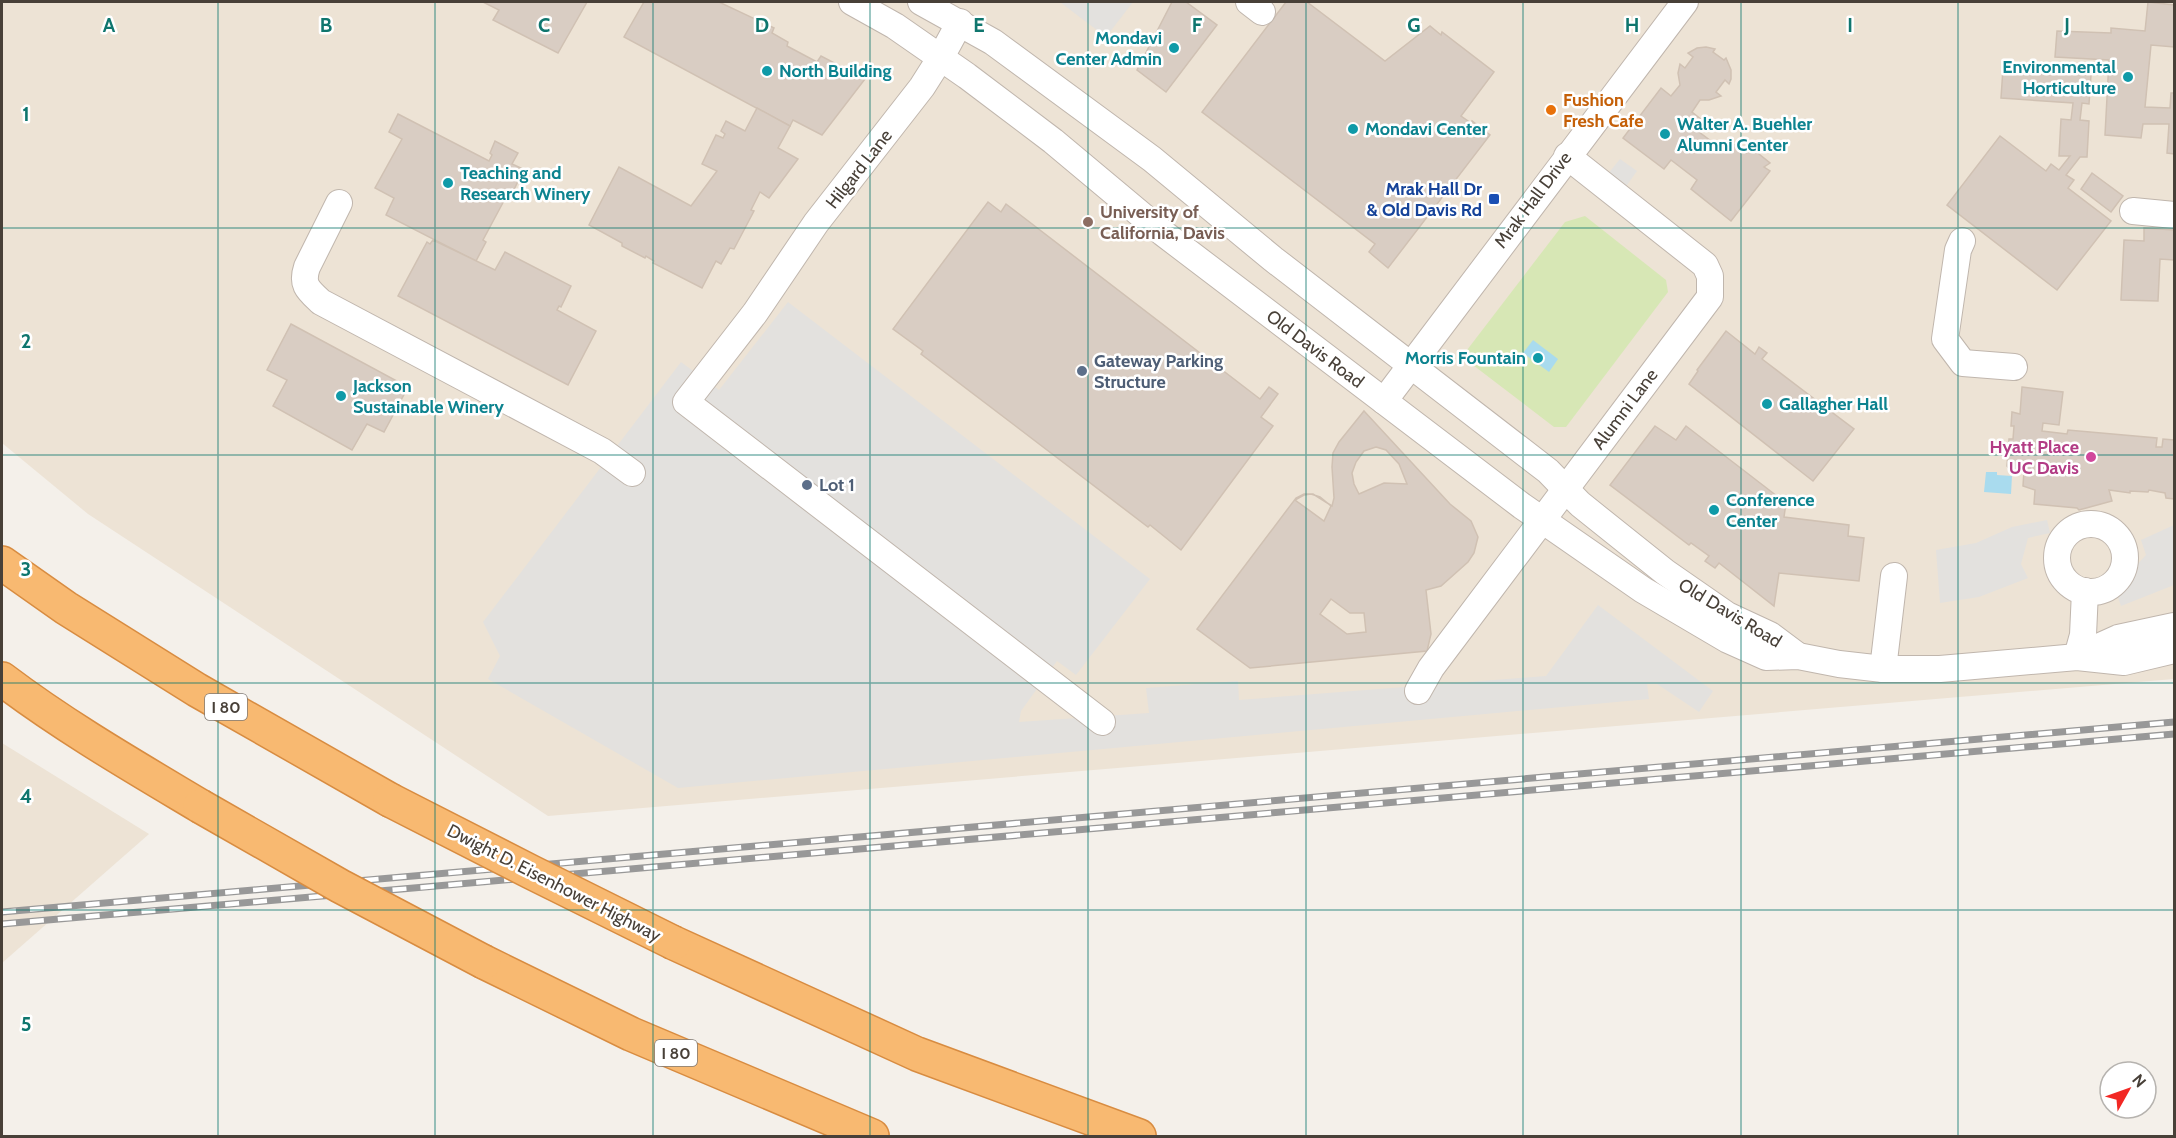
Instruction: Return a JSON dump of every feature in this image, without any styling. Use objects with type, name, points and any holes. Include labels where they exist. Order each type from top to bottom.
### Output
[{"type":"highway","points":[[2,544],[66,608]]},
{"type":"highway","name":"Dwight D. Eisenhower Highway","points":[[2,563],[66,608],[197,690],[390,800],[531,872],[674,943],[917,1054],[1139,1137]]},
{"type":"highway","name":"I 80","points":[[2,679],[34,703],[116,756],[201,806],[340,886],[484,962],[632,1034],[872,1137]]},
{"type":"highway","points":[[2,694],[34,703]]},
{"type":"street","name":"Old Davis Road","points":[[852,2],[895,26],[942,57],[1053,141],[1163,233],[1542,520],[1643,590],[1728,640],[1766,657],[1798,656],[1883,669],[1940,669],[2077,657],[2124,662],[2175,650]]},
{"type":"street","name":"Old Davis Road","points":[[921,2],[993,42],[1152,159],[1273,259],[1548,471],[1580,504],[1665,572],[1727,615],[1770,635],[1798,656]]},
{"type":"street","name":"Mrak Hall Drive","points":[[1384,401],[1685,2]]},
{"type":"street","name":"Hilgard Lane","points":[[960,22],[942,57],[922,87],[816,224],[755,313],[686,402],[1102,722]]},
{"type":"street","name":"Alumni Lane","points":[[1418,691],[1431,668],[1710,297],[1710,276],[1705,265],[1697,257],[1567,156]]},
{"type":"street","points":[[339,203],[303,278],[308,290],[314,296],[321,302],[602,451],[633,472]]},
{"type":"street","points":[[2133,211],[2175,215]]},
{"type":"street","points":[[1962,241],[1958,250],[1945,339],[1963,363],[2014,367]]},
{"type":"street","points":[[1883,669],[1894,576]]},
{"type":"street","points":[[2077,657],[2083,635],[2085,591]]},
{"type":"street","name":"Old Davis Road","points":[[2077,657],[2118,638],[2175,626]]},
{"type":"shaded area","name":"University of California, Davis","points":[[2,2],[2174,2],[2174,679],[548,816],[88,514],[2,443]]},
{"type":"shaded area","points":[[1060,2],[1133,2],[1106,37]]},
{"type":"shaded area","points":[[1620,159],[1637,171],[1625,188],[1607,175]]},
{"type":"shaded area","name":"Lot 1","points":[[788,302],[1150,579],[1076,675],[1057,661],[1021,711],[1019,722],[1149,713],[1146,688],[1238,681],[1239,700],[1546,676],[1598,605],[1713,691],[1699,712],[1657,684],[1647,684],[1649,699],[678,788],[488,679],[500,656],[483,622],[681,362],[719,390]]},
{"type":"shaded area","points":[[2047,520],[2050,533],[2028,538],[2021,564],[2028,578],[1979,597],[1940,603],[1936,550],[1976,543],[2012,527]]},
{"type":"shaded area","points":[[2174,525],[2174,585],[2121,606],[2115,589],[2146,555],[2141,540]]},
{"type":"shaded area","points":[[2,743],[149,834],[2,963]]},
{"type":"green space","points":[[1585,216],[1666,280],[1668,292],[1566,427],[1554,427],[1469,362],[1467,350],[1565,222]]},
{"type":"water","points":[[1533,340],[1558,359],[1549,372],[1523,353]]},
{"type":"water","points":[[1986,472],[2012,476],[2011,494],[1984,492]]},
{"type":"building","points":[[483,2],[587,2],[558,53],[493,20],[499,10]]},
{"type":"building","name":"North Building","points":[[644,2],[719,2],[774,28],[772,33],[788,42],[787,46],[817,62],[821,56],[865,79],[822,135],[793,120],[790,126],[624,37]]},
{"type":"building","name":"Mondavi Center Admin","points":[[1172,2],[1186,2],[1217,25],[1166,92],[1137,70]]},
{"type":"building","name":"Mondavi Center","points":[[1286,2],[1307,2],[1385,61],[1430,26],[1441,35],[1442,32],[1494,72],[1461,116],[1471,123],[1472,121],[1490,135],[1388,268],[1369,252],[1375,244],[1202,112]]},
{"type":"building","name":"Environmental Horticulture","points":[[2148,2],[2174,5],[2174,47],[2151,45],[2145,107],[2170,108],[2171,93],[2174,93],[2174,154],[2167,153],[2169,124],[2143,124],[2141,138],[2105,135],[2109,60],[2055,57],[2057,31],[2111,33],[2111,28],[2145,31]]},
{"type":"building","name":"Walter A. Buehler Alumni Center","points":[[1697,48],[1715,49],[1713,52],[1724,60],[1726,58],[1731,70],[1731,79],[1729,84],[1725,80],[1716,92],[1721,96],[1700,100],[1692,112],[1702,120],[1695,129],[1722,149],[1728,140],[1746,153],[1749,146],[1770,163],[1764,167],[1770,171],[1731,221],[1691,189],[1697,180],[1671,160],[1664,169],[1623,138],[1661,88],[1671,96],[1680,85],[1678,73],[1680,64],[1685,68],[1693,57],[1688,53]]},
{"type":"building","points":[[2003,69],[2091,75],[2089,104],[2082,103],[2080,120],[2089,121],[2087,157],[2080,157],[2066,175],[2074,180],[2068,188],[2111,221],[2057,290],[1947,205],[2000,136],[2046,171],[2051,164],[2059,170],[2070,156],[2059,156],[2061,119],[2071,120],[2073,103],[2001,98]]},
{"type":"building","points":[[757,108],[790,126],[778,148],[798,159],[769,198],[760,192],[751,210],[754,211],[734,249],[730,248],[721,264],[716,261],[702,288],[653,263],[654,261],[646,256],[645,258],[622,246],[622,243],[589,225],[619,167],[691,206],[717,171],[702,164],[716,135],[723,138],[725,134],[721,131],[726,121],[745,131]]},
{"type":"building","name":"Teaching and Research Winery","points":[[398,114],[489,161],[495,141],[518,153],[512,164],[521,168],[517,176],[520,177],[510,198],[506,197],[483,240],[486,242],[476,261],[386,215],[394,198],[375,188],[402,139],[389,132]]},
{"type":"building","points":[[2092,173],[2123,196],[2111,212],[2081,189]]},
{"type":"building","name":"Gateway Parking Structure","points":[[988,202],[1001,212],[1006,204],[1260,399],[1269,387],[1278,394],[1261,417],[1273,426],[1181,550],[921,354],[923,351],[893,329]]},
{"type":"building","points":[[2144,228],[2174,230],[2174,260],[2160,259],[2158,301],[2121,300],[2124,240],[2144,241]]},
{"type":"building","points":[[433,240],[495,270],[505,252],[571,286],[561,307],[559,306],[557,310],[596,331],[568,385],[398,296],[427,242],[430,244]]},
{"type":"building","name":"Jackson Sustainable Winery","points":[[291,324],[408,387],[384,432],[367,424],[352,450],[273,406],[287,380],[267,370]]},
{"type":"building","name":"Gallagher Hall","points":[[1726,331],[1755,354],[1759,347],[1767,353],[1762,359],[1825,407],[1829,401],[1837,407],[1833,413],[1854,429],[1813,481],[1689,384]]},
{"type":"building","name":"Hyatt Place UC Davis","points":[[2022,387],[2063,392],[2059,425],[2043,423],[2042,431],[2067,434],[2068,430],[2157,438],[2156,447],[2162,447],[2163,439],[2174,440],[2174,499],[2166,498],[2165,493],[2149,490],[2148,492],[2130,491],[2130,493],[2109,490],[2112,501],[2079,510],[2034,504],[2035,490],[2023,486],[2024,471],[2010,470],[2007,466],[2009,439],[2013,439],[2012,412],[2020,414]]},
{"type":"building","points":[[1364,411],[1450,504],[1471,521],[1478,537],[1474,553],[1468,562],[1441,586],[1426,590],[1431,634],[1427,651],[1250,668],[1197,629],[1296,498],[1304,494],[1311,494],[1295,500],[1324,521],[1331,506],[1328,503],[1332,506],[1334,498],[1333,453]],"holes":[[[1376,447],[1386,450],[1399,464],[1407,484],[1384,483],[1359,494],[1352,473],[1364,451]],[[1331,599],[1350,613],[1364,613],[1366,632],[1347,634],[1320,614]]]},
{"type":"building","name":"Conference Center","points":[[1655,426],[1676,440],[1686,426],[1786,503],[1784,517],[1849,525],[1848,536],[1864,538],[1859,581],[1779,573],[1774,606],[1719,563],[1715,568],[1705,561],[1709,556],[1691,543],[1689,545],[1610,485]]},
{"type":"railway","points":[[2,912],[2174,722]]},
{"type":"railway","points":[[2,924],[2174,734]]},
{"type":"place","name":"Mondavi Center Admin","points":[[1174,48]]},
{"type":"place","name":"North Building","points":[[767,71]]},
{"type":"place","name":"Environmental Horticulture","points":[[2128,77]]},
{"type":"place","name":"Fushion Fresh Cafe","points":[[1551,110]]},
{"type":"place","name":"Mondavi Center","points":[[1353,129]]},
{"type":"place","name":"Walter A. Buehler Alumni Center","points":[[1665,134]]},
{"type":"place","name":"Teaching and Research Winery","points":[[448,183]]},
{"type":"place","name":"Mrak Hall Dr & Old Davis Rd","points":[[1494,199]]},
{"type":"place","name":"University of California, Davis","points":[[1088,222]]},
{"type":"place","name":"Morris Fountain","points":[[1538,358]]},
{"type":"place","name":"Gateway Parking Structure","points":[[1082,371]]},
{"type":"place","name":"Jackson Sustainable Winery","points":[[341,396]]},
{"type":"place","name":"Gallagher Hall","points":[[1767,404]]},
{"type":"place","name":"Hyatt Place UC Davis","points":[[2091,457]]},
{"type":"place","name":"Lot 1","points":[[807,485]]},
{"type":"place","name":"Conference Center","points":[[1714,510]]}]
